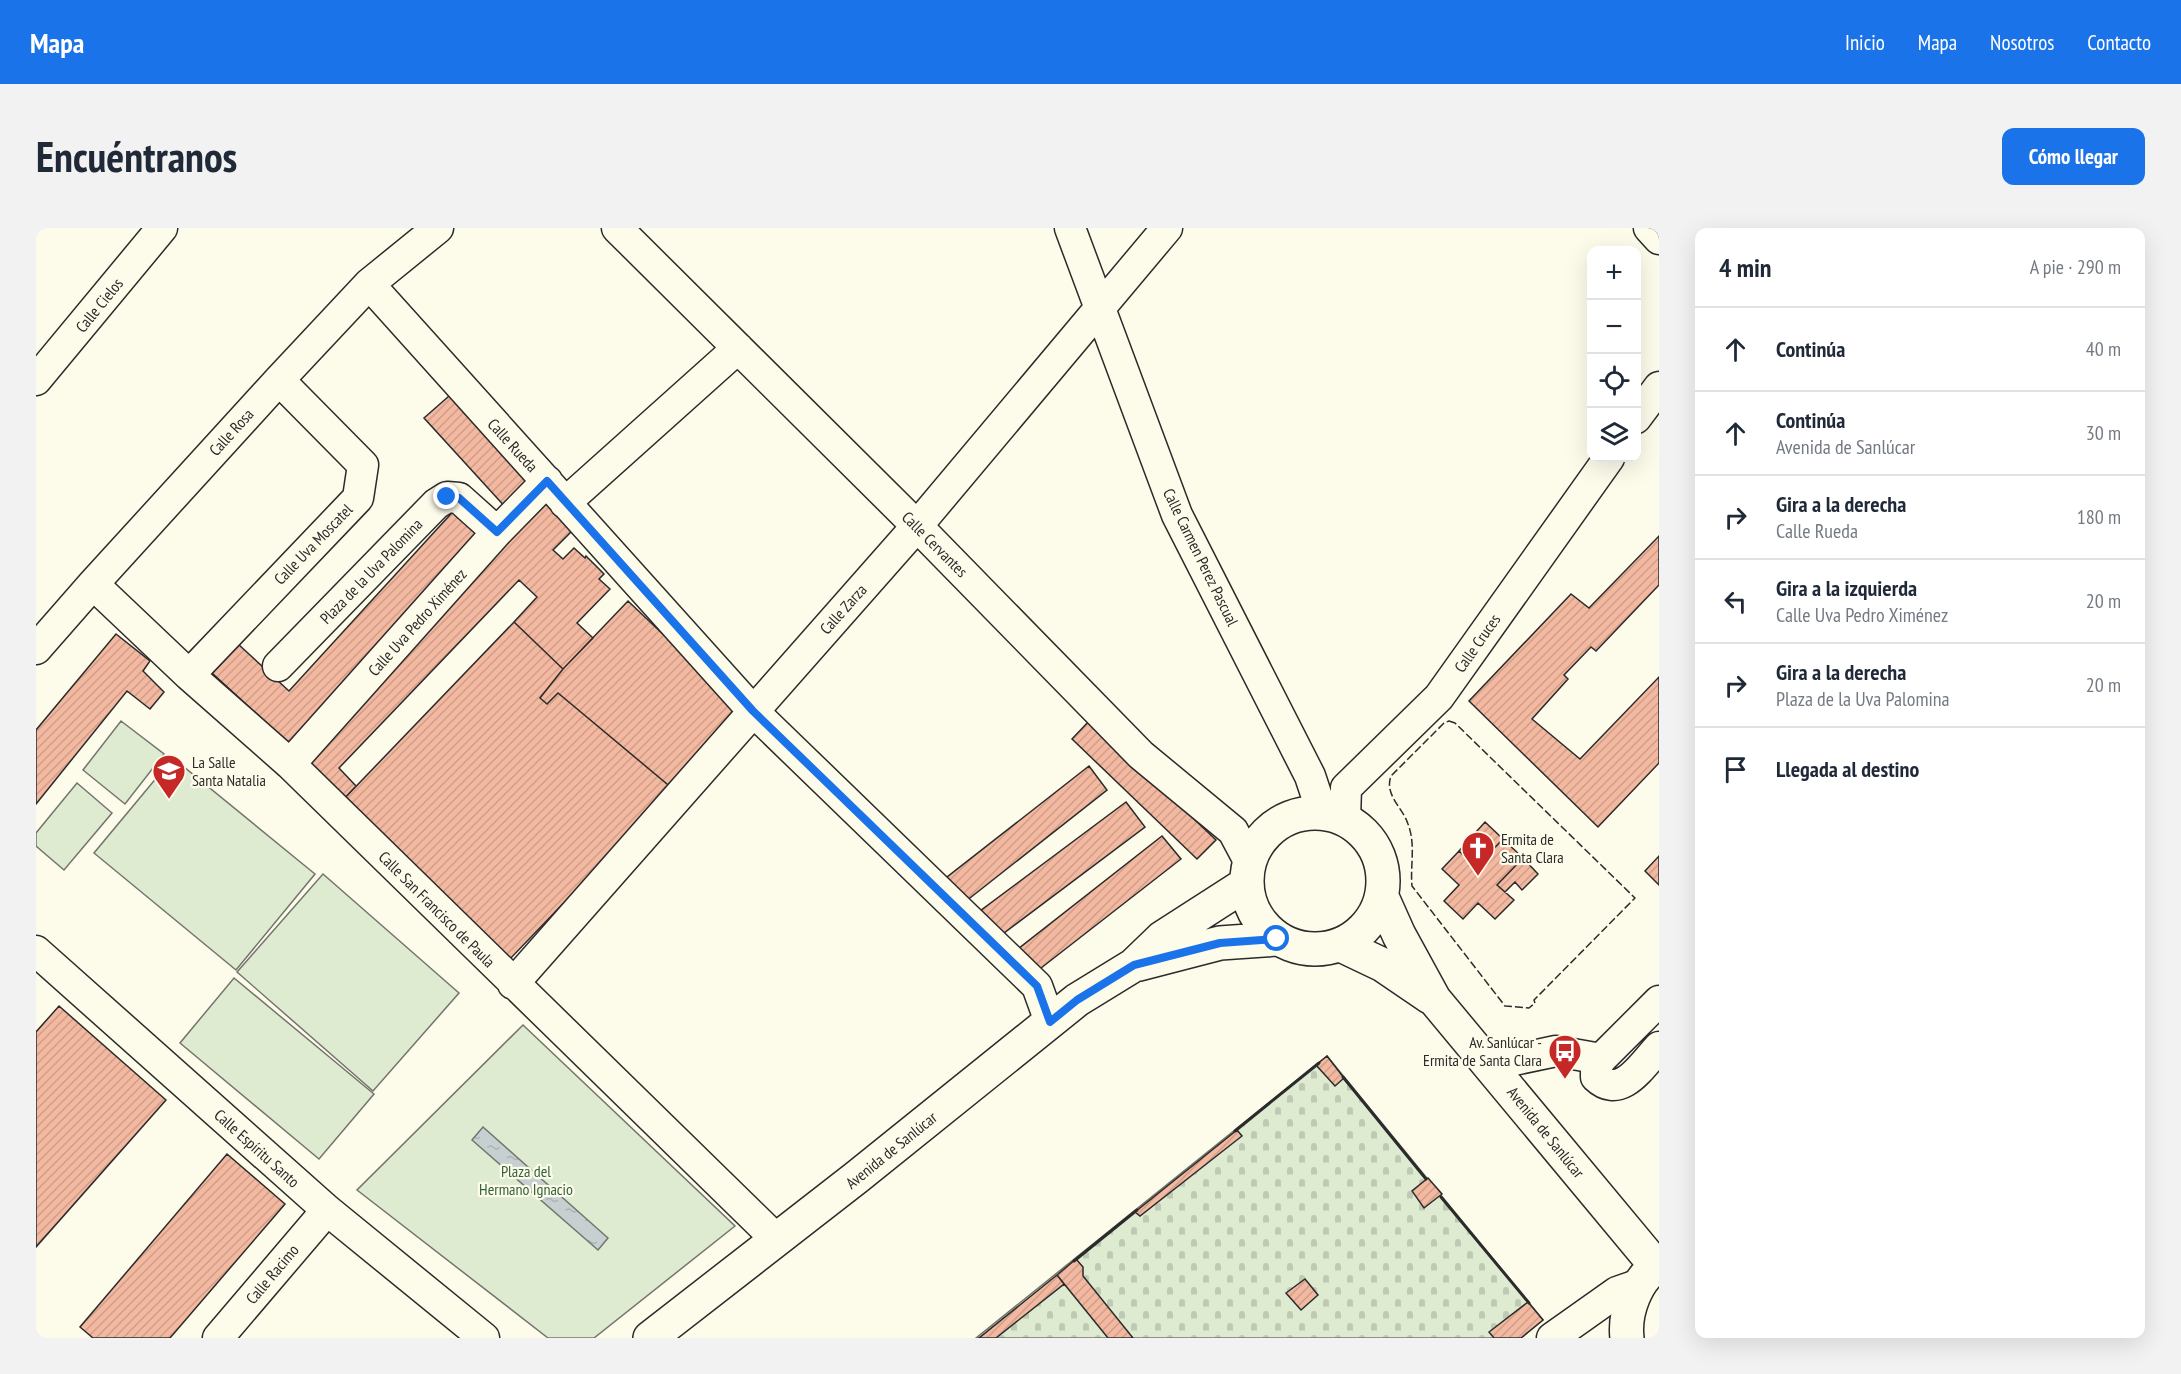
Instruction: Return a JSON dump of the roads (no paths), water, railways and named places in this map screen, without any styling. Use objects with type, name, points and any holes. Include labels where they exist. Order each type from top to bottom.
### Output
[{"type":"main road","points":[[1134,965],[1220,943],[1277,939],[1303,948],[1320,950],[1341,945],[1359,933],[1374,917],[1382,897],[1384,875],[1378,852],[1364,833],[1334,815],[1299,814],[1277,823],[1260,839],[1247,872],[1250,905],[1261,924],[1277,939]]},
{"type":"main road","points":[[1134,965],[1162,938],[1247,872]]},
{"type":"main road","points":[[1382,897],[1399,935],[1434,999]]},
{"type":"main road","points":[[1341,945],[1383,965],[1434,999]]},
{"type":"main road","name":"Avenida de Sanlúcar","points":[[650,1338],[866,1170],[1077,1000],[1134,965]]},
{"type":"main road","name":"Avenida de Sanlúcar","points":[[1434,999],[1490,1065],[1652,1272]]},
{"type":"main road","points":[[1627,1338],[1630,1304],[1652,1272]]},
{"type":"street","name":"Calle Cielos","points":[[36,380],[162,228]]},
{"type":"street","name":"Calle Rosa","points":[[36,649],[369,284],[438,228]]},
{"type":"street","name":"Calle Cervantes","points":[[617,228],[917,526],[1141,755],[1233,831],[1247,872]]},
{"type":"street","name":"Calle Carmen Perez Pascual","points":[[1070,228],[1177,515],[1310,776],[1334,815]]},
{"type":"street","name":"Calle Zarza","points":[[513,984],[917,526],[1167,228]]},
{"type":"street","points":[[1649,228],[1659,238]]},
{"type":"street","name":"Calle Rueda","points":[[369,284],[753,711],[1037,986],[1050,1022]]},
{"type":"street","name":"Calle Uva Pedro Ximénez","points":[[290,764],[497,532],[556,492],[738,348]]},
{"type":"street","name":"Calle Uva Moscatel","points":[[189,675],[358,498],[363,465],[279,380]]},
{"type":"street","points":[[1641,411],[1659,387]]},
{"type":"street","name":"Calle Cruces","points":[[1334,815],[1347,788],[1439,697],[1606,462]]},
{"type":"street","name":"Plaza de la Uva Palomina","points":[[278,666],[436,504],[447,497],[459,498],[497,532]]},
{"type":"street","name":"Calle San Francisco de Paula","points":[[93,584],[189,675],[290,764],[776,1239]]},
{"type":"street","name":"Calle Espíritu Santo","points":[[40,964],[327,1210],[484,1338]]},
{"type":"street","points":[[1659,1001],[1601,1059],[1596,1067],[1596,1077],[1604,1084],[1614,1086],[1625,1082],[1659,1047]]},
{"type":"street","points":[[1490,1065],[1556,1051],[1601,1059]]},
{"type":"street","name":"Calle Racimo","points":[[218,1338],[327,1210]]},
{"type":"street","points":[[1552,1338],[1617,1292],[1652,1272]]},
{"type":"water","points":[[483,1127],[608,1238],[598,1250],[472,1140]]},
{"type":"place","name":"La Salle Santa Natalia","points":[[169,800]]},
{"type":"place","name":"Ermita de Santa Clara","points":[[1478,877]]},
{"type":"place","name":"Av. Sanlúcar - Ermita de Santa Clara","points":[[1565,1080]]},
{"type":"park label","name":"Plaza del Hermano Ignacio","points":[[526,1180]]}]
